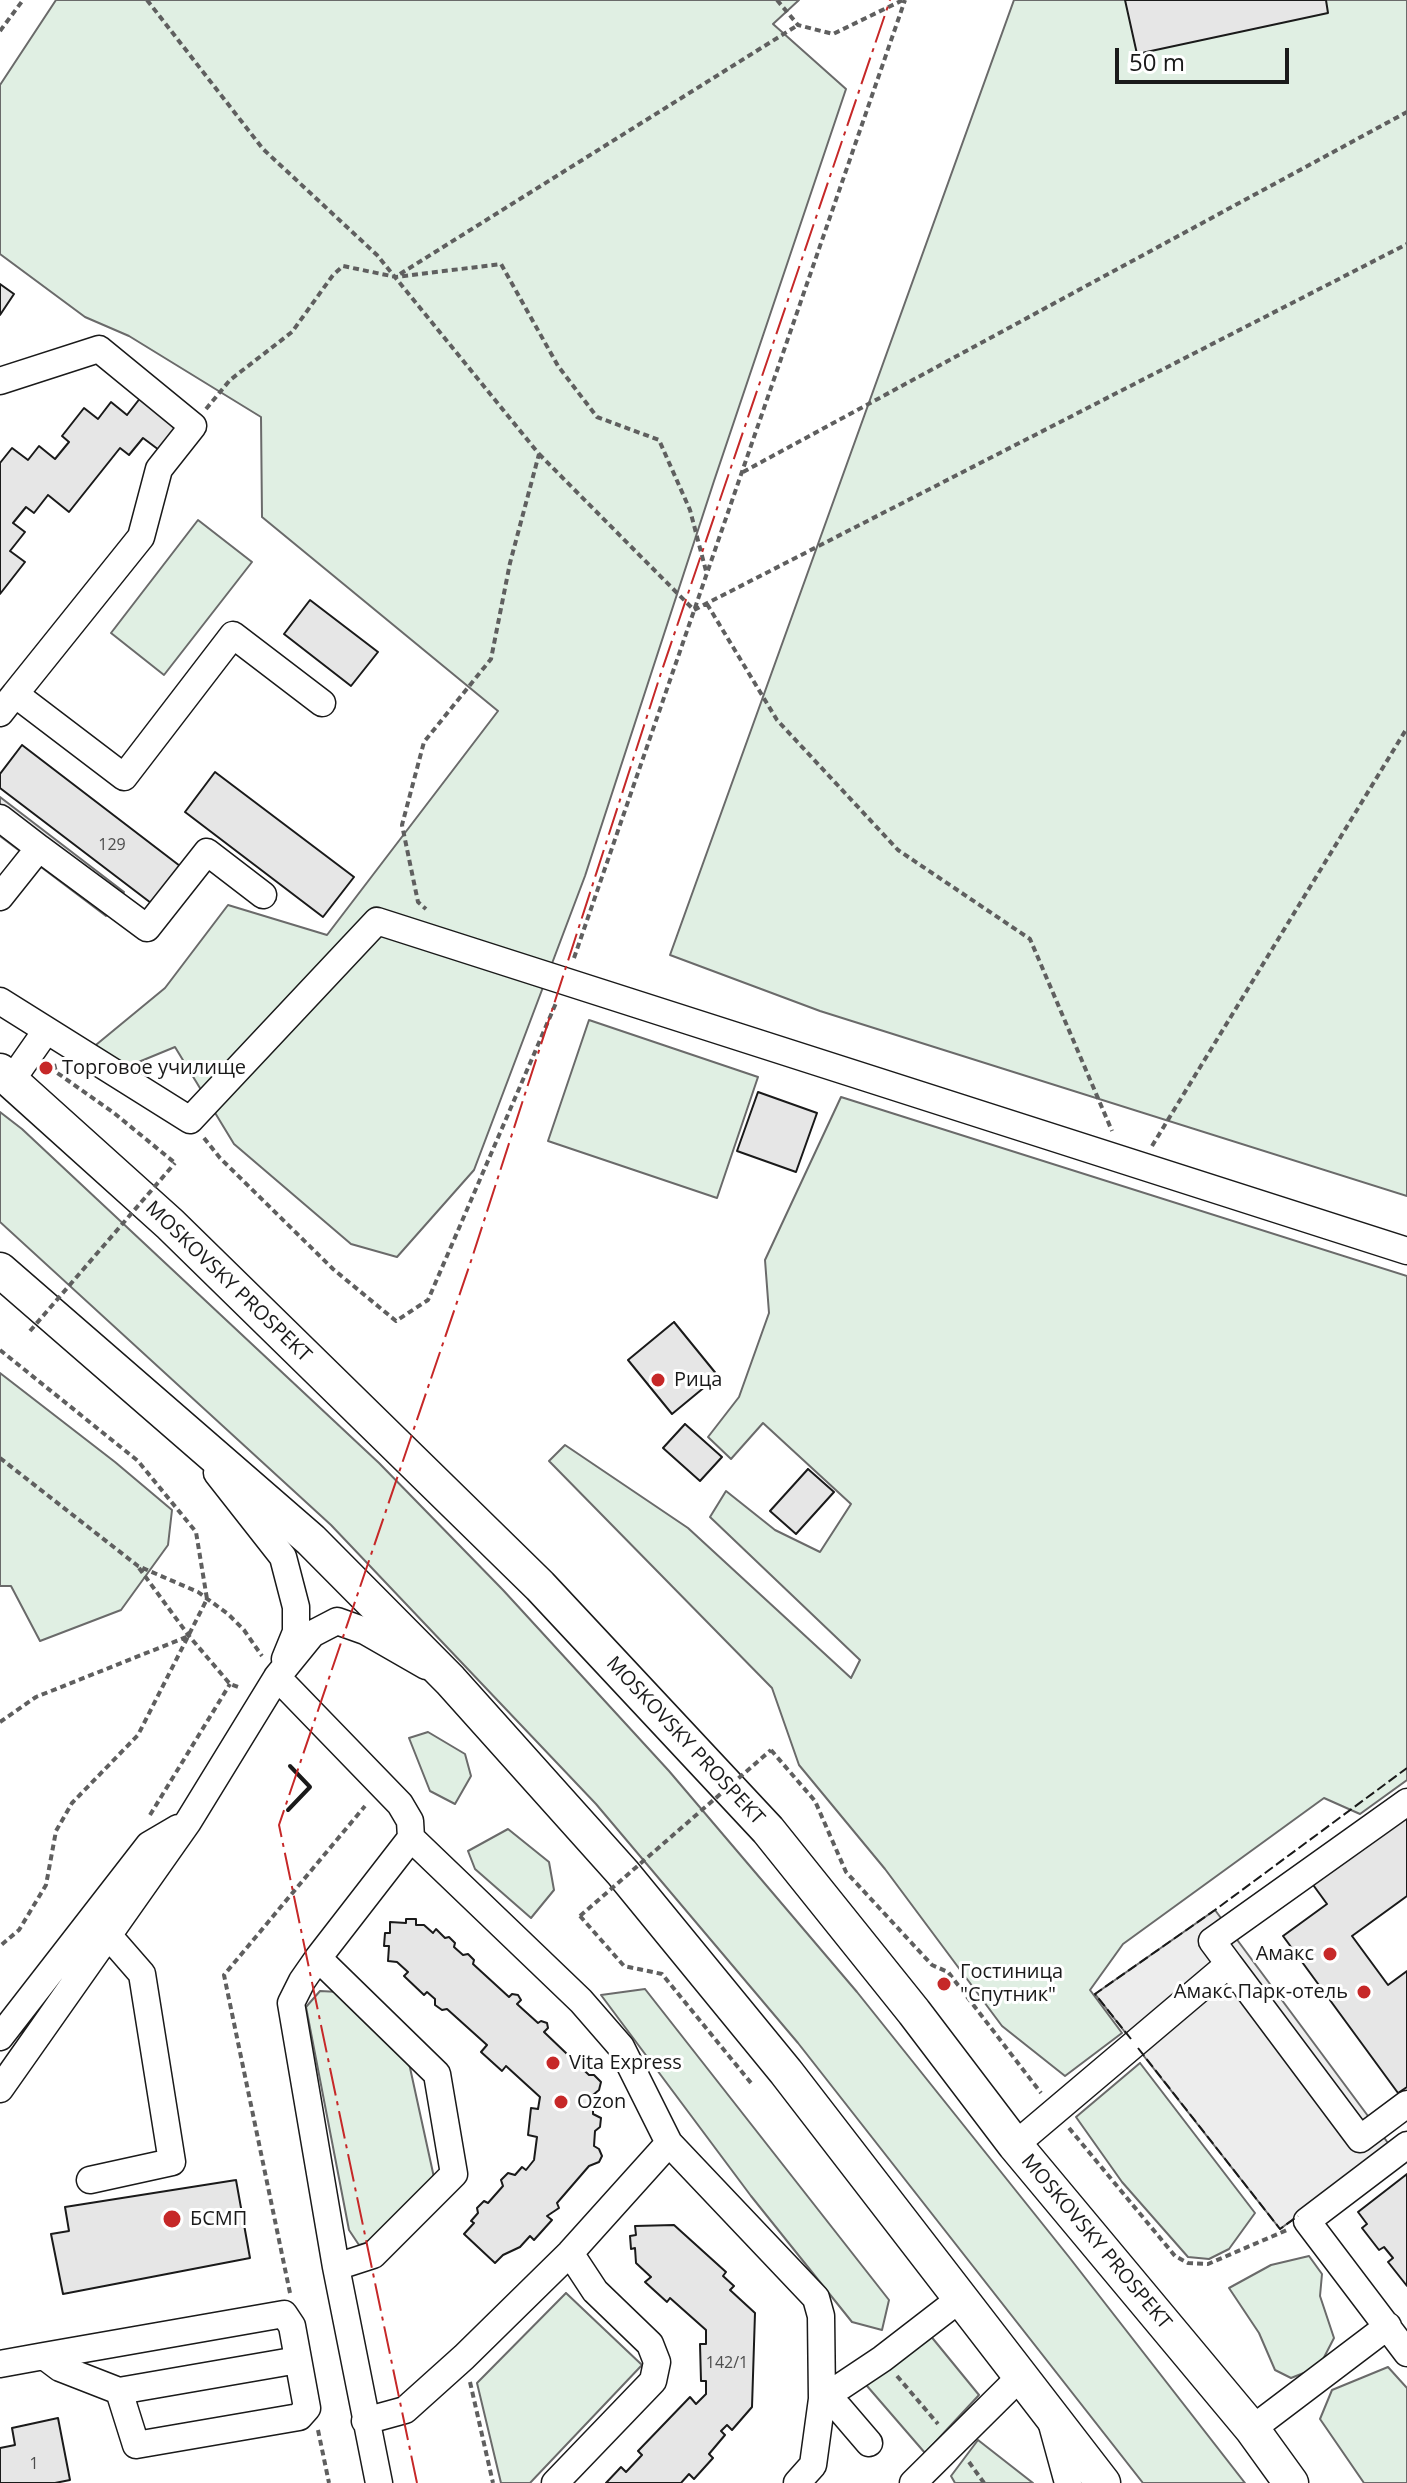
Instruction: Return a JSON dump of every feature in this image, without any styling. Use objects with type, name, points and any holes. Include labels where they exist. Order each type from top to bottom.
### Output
[{"type":"main road","name":"MOSKOVSKY PROSPEKT","points":[[6,1076],[170,1224],[550,1597],[768,1830],[914,2012],[1015,2145],[1252,2429],[1291,2483]]},
{"type":"main road","points":[[0,1270],[311,1540],[450,1680],[626,1876],[786,2072],[1103,2483]]},
{"type":"street","points":[[0,381],[99,349],[193,426],[159,469],[141,537],[7,704],[124,777],[233,635],[322,703]]},
{"type":"street","points":[[0,818],[147,928],[207,852],[263,895]]},
{"type":"street","points":[[0,897],[39,848]]},
{"type":"street","points":[[0,1001],[190,1120],[377,921],[1407,1251]]},
{"type":"street","points":[[6,1076],[46,1031]]},
{"type":"street","points":[[181,1426],[283,1557],[296,1607],[296,1632],[271,1687]]},
{"type":"street","points":[[0,2089],[188,1822],[271,1687],[312,1634],[337,1621],[365,1631],[450,1680]]},
{"type":"street","points":[[271,1687],[400,1804],[410,1821],[411,1838],[318,1958],[291,2003],[336,2267],[379,2483]]},
{"type":"street","points":[[1407,1802],[1212,1941],[1360,2139],[1407,2104]]},
{"type":"street","points":[[0,2037],[149,1845],[188,1822]]},
{"type":"street","points":[[411,1838],[581,2001],[621,2047],[669,2143],[816,2298],[821,2316],[822,2399],[813,2465],[797,2483]]},
{"type":"street","points":[[90,2180],[172,2162],[142,1974],[108,1935]]},
{"type":"street","points":[[318,1958],[437,2074],[454,2174],[373,2255],[336,2267]]},
{"type":"street","points":[[1015,2145],[1229,1964]]},
{"type":"street","points":[[365,2421],[405,2410],[464,2357],[570,2253],[669,2143]]},
{"type":"street","points":[[1407,2145],[1307,2221],[1407,2353]]},
{"type":"street","points":[[555,2483],[653,2381],[657,2362],[650,2344],[595,2291],[570,2253]]},
{"type":"street","points":[[822,2399],[882,2359],[961,2298]]},
{"type":"street","points":[[0,2364],[284,2314],[292,2326],[307,2408],[299,2417],[136,2445],[119,2391]]},
{"type":"street","points":[[1252,2429],[1388,2326]]},
{"type":"street","points":[[44,2356],[60,2368],[119,2391],[298,2360]]},
{"type":"street","points":[[913,2483],[1020,2377]]},
{"type":"street","points":[[822,2399],[839,2408],[869,2443]]},
{"type":"street","points":[[1049,2414],[1068,2483]]},
{"type":"path","points":[[0,31],[23,0]]},
{"type":"path","points":[[147,0],[263,149],[377,255],[539,454],[694,610]]},
{"type":"path","points":[[777,0],[798,25],[833,34],[904,0]]},
{"type":"path","points":[[190,1120],[220,1158],[333,1269],[396,1321],[428,1300],[566,980],[904,0]]},
{"type":"path","points":[[396,277],[798,25]]},
{"type":"path","points":[[741,473],[1407,112]]},
{"type":"path","points":[[694,610],[1407,244]]},
{"type":"path","points":[[193,426],[230,380],[292,332],[333,275],[343,266],[396,277],[501,264],[558,366],[597,417],[659,440],[690,510],[707,573]]},
{"type":"path","points":[[428,911],[418,902],[402,825],[424,742],[491,659],[510,563],[539,454]]},
{"type":"path","points":[[707,604],[777,720],[898,850],[1030,939],[1132,1163]]},
{"type":"path","points":[[1132,1163],[1407,728]]},
{"type":"path","points":[[30,1331],[175,1163],[114,1113]]},
{"type":"path","points":[[0,1350],[138,1461],[196,1532],[207,1599],[138,1735],[72,1803],[56,1831],[46,1885],[19,1930],[0,1946]]},
{"type":"path","points":[[0,1458],[138,1566],[198,1592],[228,1614],[244,1630],[271,1687],[230,1684],[189,1636],[138,1566]]},
{"type":"path","points":[[0,1722],[36,1697],[189,1636]]},
{"type":"path","points":[[751,2083],[662,1974],[624,1966],[580,1916],[771,1750],[815,1801],[846,1872],[932,1965],[948,1972],[1055,2111],[1175,2256],[1188,2263],[1208,2264],[1307,2221]]},
{"type":"path","points":[[291,2298],[224,1975],[365,1806]]},
{"type":"path","points":[[464,2357],[493,2483]]},
{"type":"path","points":[[882,2359],[953,2441],[984,2483]]},
{"type":"path","points":[[316,2421],[329,2483]]},
{"type":"green space","points":[[56,0],[799,0],[773,24],[846,89],[585,876],[474,1170],[397,1257],[351,1244],[234,1144],[175,1047],[124,1068],[91,1049],[165,988],[228,905],[327,935],[498,711],[262,517],[261,417],[129,336],[85,317],[0,254],[0,85]]},
{"type":"green space","points":[[1014,0],[1407,0],[1407,1196],[820,1011],[670,955]]},
{"type":"green space","points":[[198,520],[252,562],[164,675],[111,633]]},
{"type":"green space","points":[[589,1020],[758,1077],[717,1198],[548,1141]]},
{"type":"green space","points":[[841,1097],[1407,1276],[1407,1780],[1360,1814],[1324,1798],[1123,1944],[1090,1990],[1122,2033],[1065,2076],[1002,2026],[885,1869],[799,1765],[772,1688],[549,1461],[565,1445],[688,1528],[851,1678],[860,1660],[710,1517],[726,1491],[775,1530],[820,1552],[851,1504],[763,1423],[731,1459],[708,1437],[739,1397],[769,1313],[765,1260]]},
{"type":"green space","points":[[0,1112],[22,1129],[379,1463],[503,1590],[669,1771],[857,1992],[1245,2483],[1143,2483],[798,2043],[596,1804],[331,1525],[0,1222]]},
{"type":"green space","points":[[0,1373],[172,1510],[168,1545],[121,1610],[40,1641],[11,1586],[0,1586]]},
{"type":"green space","points":[[428,1732],[465,1754],[471,1776],[455,1804],[430,1791],[409,1738]]},
{"type":"green space","points":[[508,1829],[549,1862],[554,1890],[531,1918],[475,1869],[468,1851]]},
{"type":"green space","points":[[645,1989],[889,2300],[882,2330],[852,2322],[751,2196],[601,1995]]},
{"type":"green space","points":[[320,1991],[339,1992],[407,2054],[435,2182],[376,2240],[359,2245],[349,2230],[306,2007]]},
{"type":"green space","points":[[1140,2063],[1255,2213],[1229,2249],[1209,2259],[1188,2257],[1122,2182],[1076,2117]]},
{"type":"green space","points":[[1309,2256],[1322,2274],[1320,2296],[1334,2338],[1319,2367],[1291,2378],[1275,2370],[1259,2333],[1229,2288],[1271,2265]]},
{"type":"green space","points":[[566,2293],[642,2365],[530,2483],[501,2483],[477,2383]]},
{"type":"green space","points":[[925,2329],[979,2395],[925,2453],[861,2379]]},
{"type":"green space","points":[[1388,2367],[1407,2388],[1407,2483],[1364,2483],[1320,2419],[1332,2390]]},
{"type":"green space","points":[[978,2440],[1033,2483],[955,2483],[951,2476]]},
{"type":"shaded area","points":[[0,797],[124,892],[106,916],[0,836]]},
{"type":"shaded area","points":[[1215,1910],[1391,2147],[1280,2229],[1095,1994]]},
{"type":"building","points":[[1125,0],[1326,0],[1328,13],[1137,54]]},
{"type":"building","points":[[0,284],[14,294],[0,315]]},
{"type":"building","points":[[141,397],[178,426],[159,450],[143,438],[129,455],[120,448],[69,512],[48,495],[34,513],[26,507],[13,523],[25,532],[10,551],[25,562],[0,594],[0,463],[12,448],[28,460],[39,446],[55,459],[69,442],[62,436],[84,408],[98,419],[111,402],[127,415]]},
{"type":"building","points":[[310,600],[378,652],[351,686],[284,634]]},
{"type":"building","points":[[22,745],[180,866],[151,903],[0,788],[0,774]]},
{"type":"building","points":[[215,772],[354,877],[323,917],[185,812]]},
{"type":"building","points":[[758,1092],[817,1113],[796,1172],[737,1151]]},
{"type":"building","points":[[674,1322],[718,1376],[672,1414],[628,1360]]},
{"type":"building","points":[[685,1424],[722,1457],[700,1481],[663,1448]]},
{"type":"building","points":[[808,1469],[834,1492],[796,1534],[770,1511]]},
{"type":"building","name":"Амакс","points":[[1407,1812],[1407,1896],[1352,1936],[1388,1985],[1407,1971],[1407,2087],[1398,2093],[1283,1936],[1327,1904],[1311,1882]]},
{"type":"building","points":[[406,1919],[416,1919],[416,1925],[424,1925],[433,1933],[436,1929],[445,1938],[449,1937],[455,1943],[454,1947],[463,1955],[468,1954],[474,1960],[473,1964],[509,1997],[518,1995],[521,2000],[517,2004],[538,2023],[547,2023],[548,2028],[544,2032],[589,2075],[594,2075],[601,2082],[599,2090],[593,2095],[593,2114],[601,2118],[600,2127],[595,2131],[594,2146],[602,2156],[599,2162],[589,2166],[557,2203],[559,2208],[547,2216],[552,2220],[534,2240],[530,2236],[520,2247],[503,2255],[495,2263],[464,2234],[474,2223],[471,2221],[478,2213],[477,2208],[484,2201],[488,2203],[503,2186],[501,2180],[508,2173],[515,2175],[522,2167],[526,2170],[534,2160],[537,2137],[528,2135],[531,2108],[538,2109],[540,2097],[506,2066],[502,2071],[481,2052],[487,2045],[447,2009],[442,2010],[435,2005],[435,1999],[427,1992],[424,1995],[404,1976],[408,1972],[397,1962],[388,1961],[389,1946],[384,1946],[385,1933],[390,1933],[390,1922],[406,1923]]},
{"type":"building","points":[[1407,2174],[1407,2286],[1388,2262],[1393,2258],[1384,2247],[1379,2250],[1362,2228],[1367,2224],[1358,2212]]},
{"type":"building","points":[[236,2180],[250,2258],[63,2294],[51,2234],[69,2231],[65,2207]]},
{"type":"building","points":[[674,2225],[726,2272],[723,2276],[734,2286],[730,2290],[755,2313],[752,2407],[732,2430],[727,2425],[721,2431],[725,2435],[709,2454],[713,2458],[694,2479],[689,2474],[681,2483],[606,2483],[621,2467],[626,2472],[642,2455],[638,2451],[690,2397],[696,2404],[706,2394],[706,2381],[701,2381],[700,2344],[706,2344],[706,2330],[670,2298],[667,2302],[645,2282],[651,2277],[636,2263],[635,2248],[631,2249],[630,2236],[636,2235],[635,2226]]},
{"type":"building","points":[[58,2418],[70,2480],[0,2483],[0,2448],[15,2445],[12,2428]]},
{"type":"fence","points":[[1131,2039],[1095,1994],[1407,1768]]},
{"type":"fence","points":[[1138,2048],[1280,2229],[1298,2216]]},
{"type":"wall","points":[[288,1810],[310,1787],[290,1766]]},
{"type":"power","points":[[417,2483],[279,1825],[471,1261],[661,673],[890,0]]},
{"type":"place","name":"Торговое училище","points":[[46,1068]]},
{"type":"place","name":"Рица","points":[[658,1380]]},
{"type":"place","name":"Амакс","points":[[1330,1954]]},
{"type":"place","name":"Гостиница \"Спутник\"","points":[[944,1984]]},
{"type":"place","name":"Амакс Парк-отель","points":[[1364,1992]]},
{"type":"place","name":"Vita Express","points":[[553,2063]]},
{"type":"place","name":"Ozon","points":[[561,2102]]},
{"type":"place","name":"БСМП","points":[[172,2219]]}]
